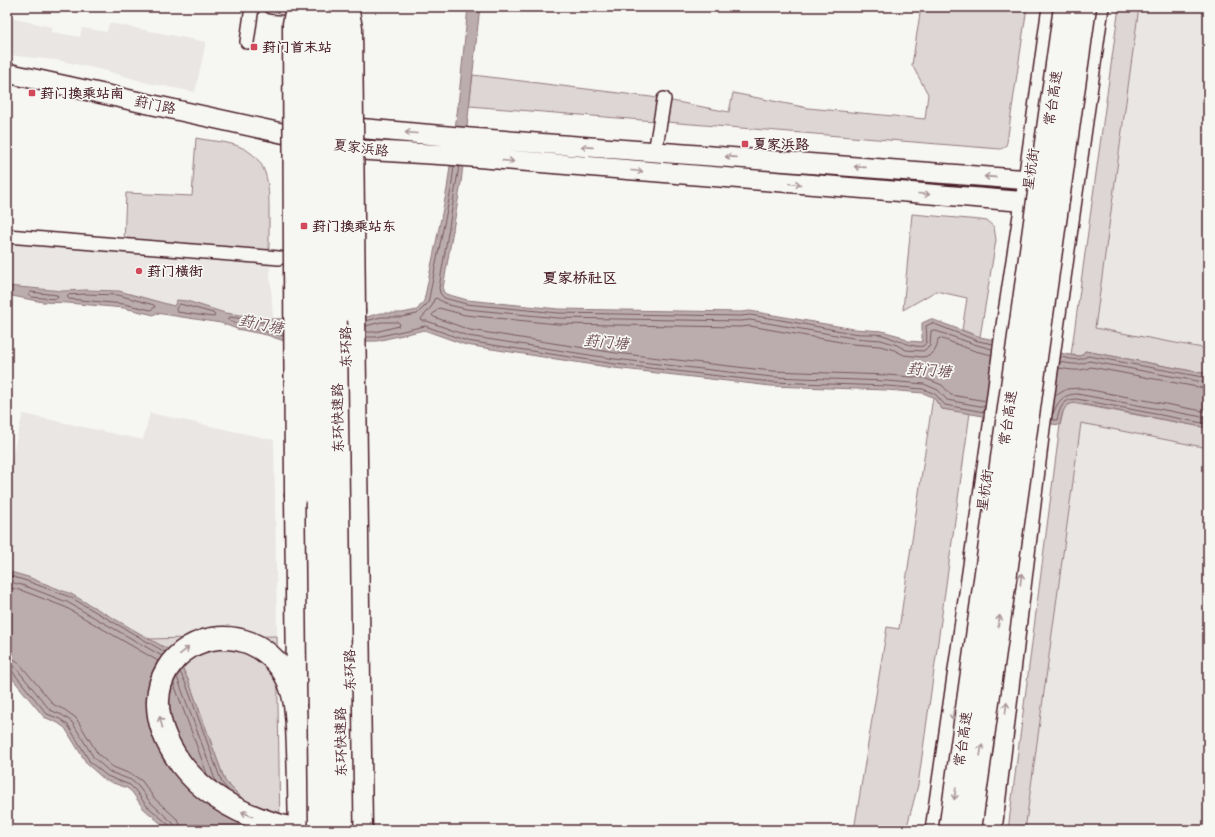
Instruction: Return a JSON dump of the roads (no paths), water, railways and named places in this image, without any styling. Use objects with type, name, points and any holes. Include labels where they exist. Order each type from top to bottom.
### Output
[{"type":"highway","name":"东环快速路","points":[[332,7],[356,829]]},
{"type":"highway","points":[[348,7],[351,28],[357,493],[356,829]]},
{"type":"highway","name":"常台高速","points":[[950,830],[1065,7]]},
{"type":"highway","name":"常台高速","points":[[970,830],[1085,7]]},
{"type":"highway","points":[[303,8],[294,24],[296,496],[298,683],[308,727]]},
{"type":"highway","name":"东环快速路","points":[[303,8],[307,829]]},
{"type":"highway","points":[[212,638],[241,640],[264,651],[284,672],[292,688],[307,829],[258,819],[235,809],[219,799],[186,770],[171,749],[160,720],[158,695],[161,682],[169,667],[190,646],[212,638]]},
{"type":"main road","name":"东环路","points":[[342,7],[352,802],[356,829]]},
{"type":"main road","name":"星杭街","points":[[936,830],[1053,7]]},
{"type":"main road","points":[[991,830],[1039,428],[1098,7]]},
{"type":"main road","points":[[303,8],[309,801],[307,829],[356,829]]},
{"type":"main road","name":"葑门路","points":[[7,74],[303,137]]},
{"type":"main road","name":"夏家浜路","points":[[303,137],[344,127],[470,138],[1073,183]]},
{"type":"main road","name":"夏家浜路","points":[[303,137],[344,149],[447,155],[1026,202],[1070,204]]},
{"type":"main road","points":[[775,182],[776,161]]},
{"type":"main road","points":[[309,801],[352,802]]},
{"type":"street","points":[[246,42],[252,7]]},
{"type":"street","points":[[271,7],[303,8]]},
{"type":"street","points":[[655,152],[664,99]]},
{"type":"street","points":[[7,236],[279,258]]},
{"type":"water","name":"葑门塘","points":[[468,7],[480,7],[461,183],[443,288],[443,291],[446,294],[467,300],[558,309],[750,311],[854,329],[882,331],[900,336],[908,341],[922,342],[922,323],[931,319],[980,337],[1075,356],[1081,356],[1085,351],[1208,374],[1208,428],[1077,403],[1072,403],[1066,407],[1060,425],[989,417],[942,409],[933,397],[923,393],[887,390],[771,386],[614,368],[466,345],[424,330],[377,341],[287,342],[267,335],[237,329],[221,323],[156,313],[154,315],[124,308],[43,302],[7,295],[7,286],[63,291],[119,291],[174,306],[177,300],[187,301],[225,313],[270,319],[367,317],[380,313],[402,313],[417,310],[424,301],[447,189],[458,106]]},
{"type":"water","points":[[7,571],[28,577],[71,594],[176,654],[189,682],[225,781],[250,806],[257,823],[257,830],[168,830],[143,808],[132,792],[127,788],[105,780],[87,764],[65,728],[44,717],[7,672]]},
{"type":"place","name":"葑门首末站","points":[[254,47]]},
{"type":"place","name":"葑门换乘站南","points":[[32,93]]},
{"type":"place","name":"夏家浜路","points":[[745,144]]},
{"type":"place","name":"葑门换乘站东","points":[[304,226]]},
{"type":"place","name":"葑门横街","points":[[139,271]]},
{"type":"district","name":"夏家桥社区","points":[[580,278]]}]
